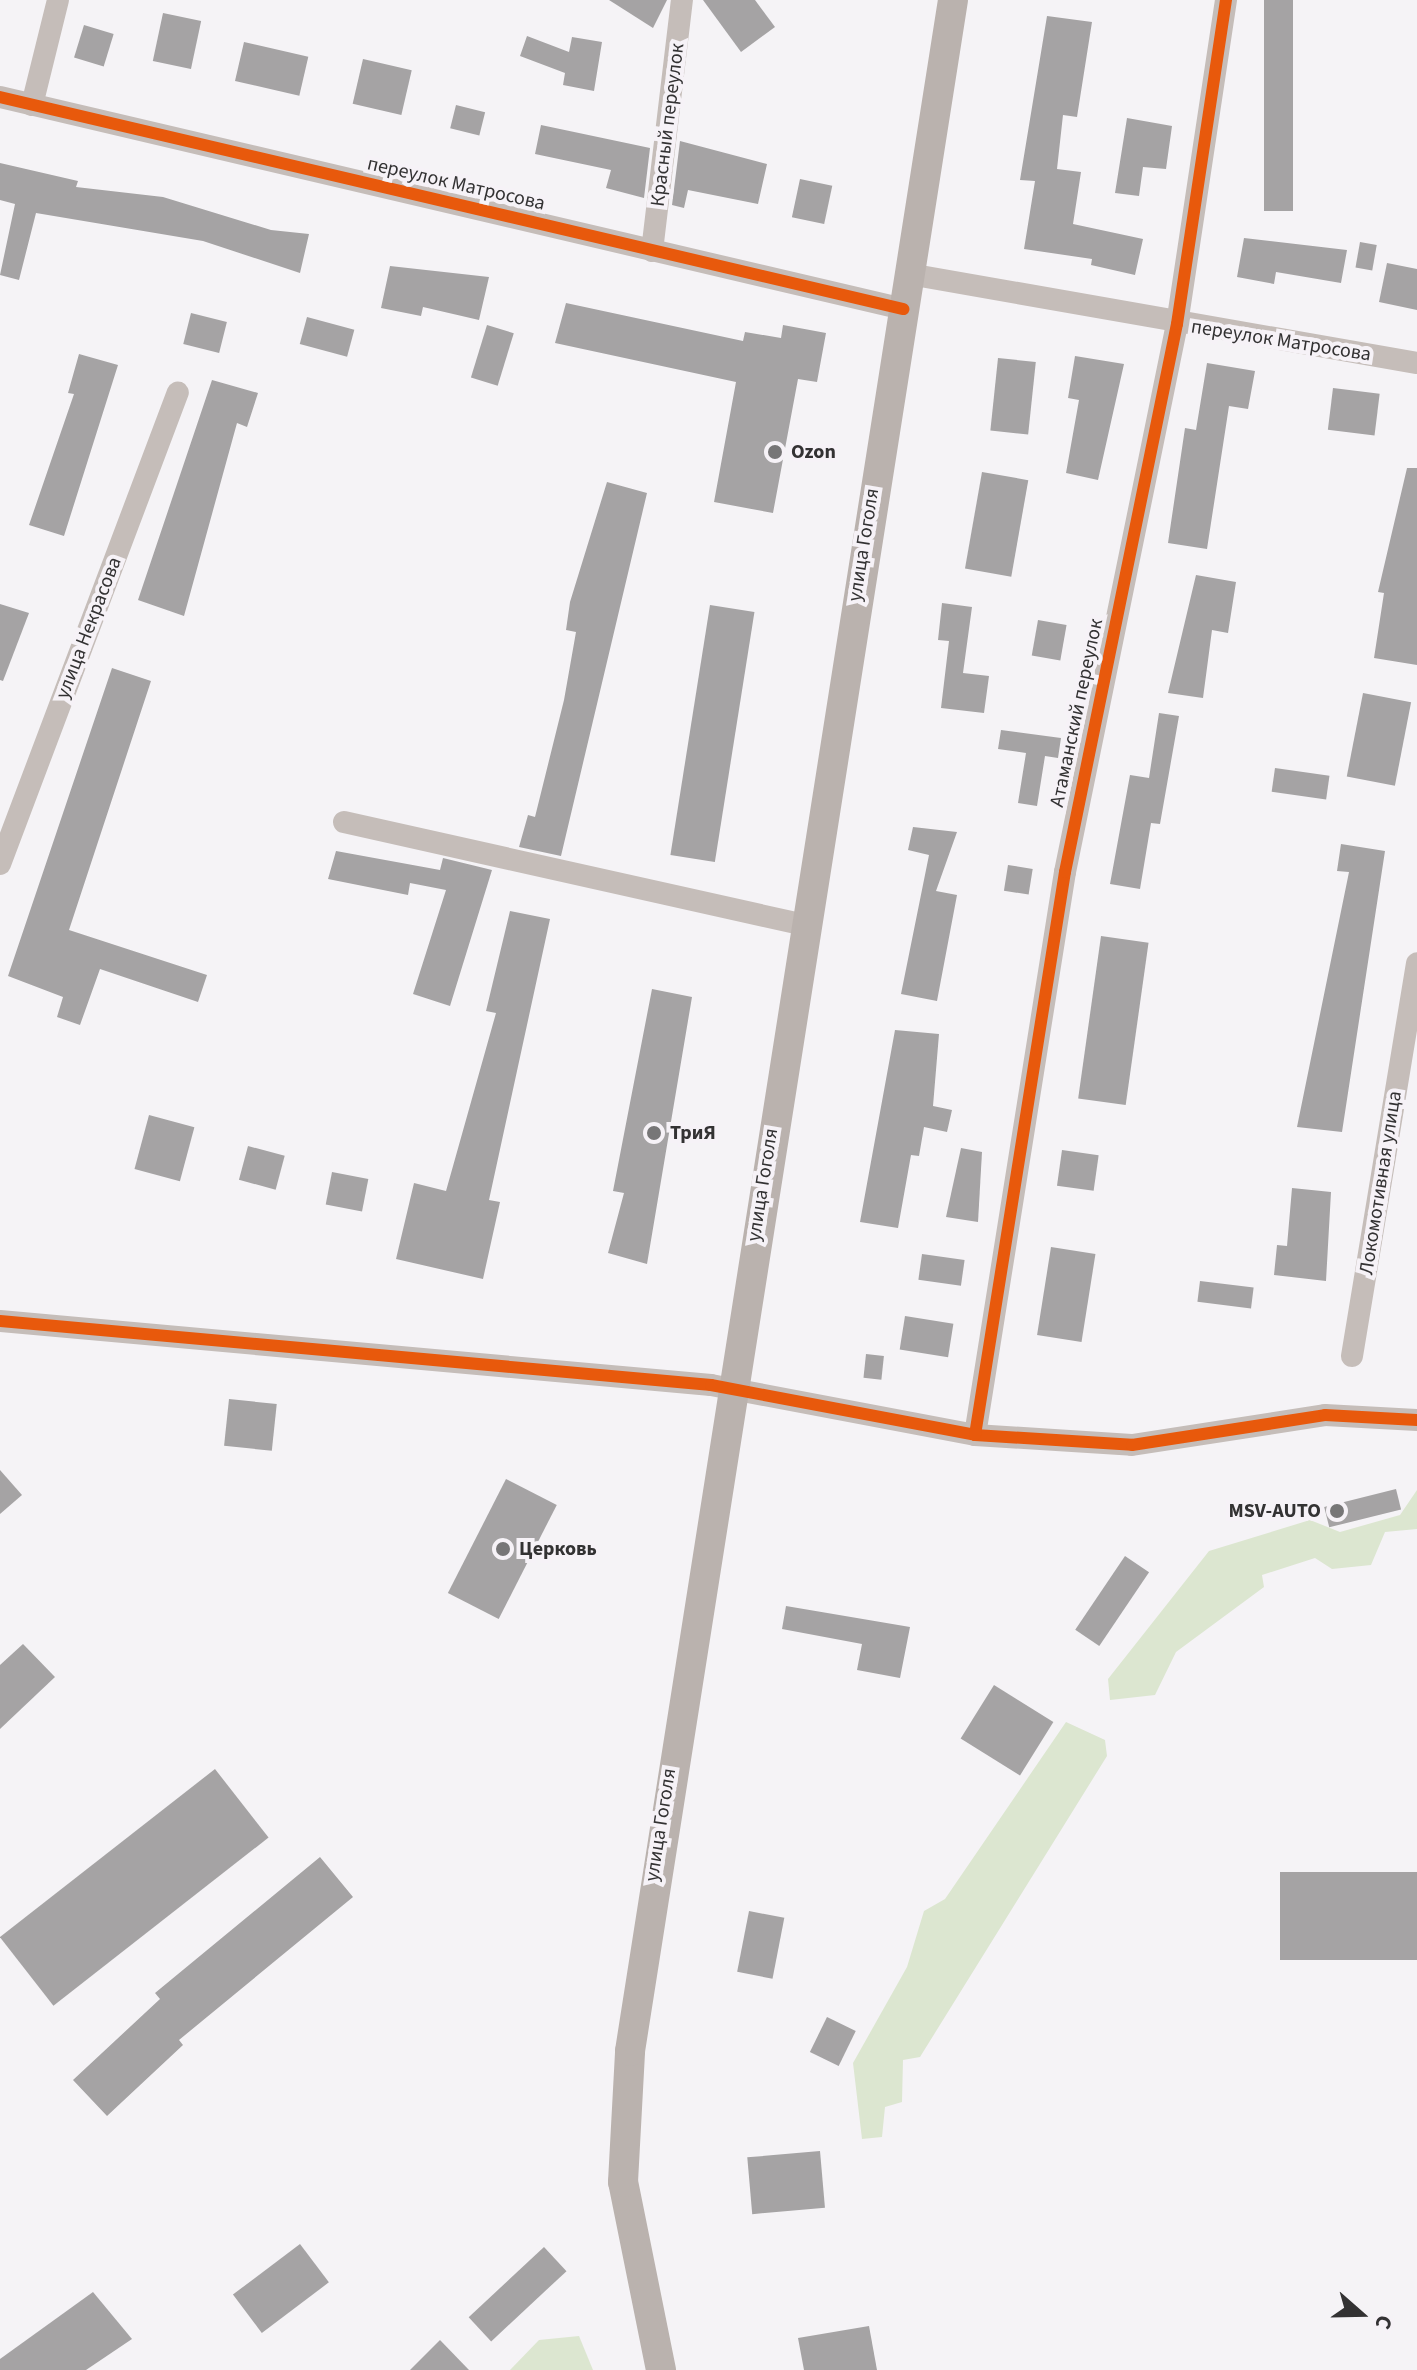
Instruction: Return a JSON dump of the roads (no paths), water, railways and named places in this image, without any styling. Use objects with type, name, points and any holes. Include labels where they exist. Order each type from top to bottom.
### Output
[{"type":"main road","name":"улица Гоголя","points":[[661,2370],[623,2182],[624,2132],[648,1908],[953,0]]},
{"type":"street","points":[[32,105],[58,0]]},
{"type":"street","name":"Красный переулок","points":[[652,251],[682,0]]},
{"type":"street","name":"Атаманский переулок","points":[[975,1435],[1065,872],[1177,324],[1226,0]]},
{"type":"street","name":"переулок Матросова","points":[[0,97],[903,309]]},
{"type":"street","name":"переулок Матросова","points":[[909,274],[1177,324],[1417,363]]},
{"type":"street","name":"улица Некрасова","points":[[0,864],[178,392]]},
{"type":"street","points":[[344,822],[803,925]]},
{"type":"street","name":"Локомотивная улица","points":[[1352,1356],[1417,963]]},
{"type":"street","points":[[0,1321],[731,1388],[975,1435],[1132,1445],[1325,1415],[1417,1420]]},
{"type":"place","name":"Ozon","points":[[775,452]]},
{"type":"place","name":"ТриЯ","points":[[654,1133]]},
{"type":"place","name":"MSV-AUTO","points":[[1337,1511]]},
{"type":"place","name":"Церковь","points":[[503,1549]]}]
